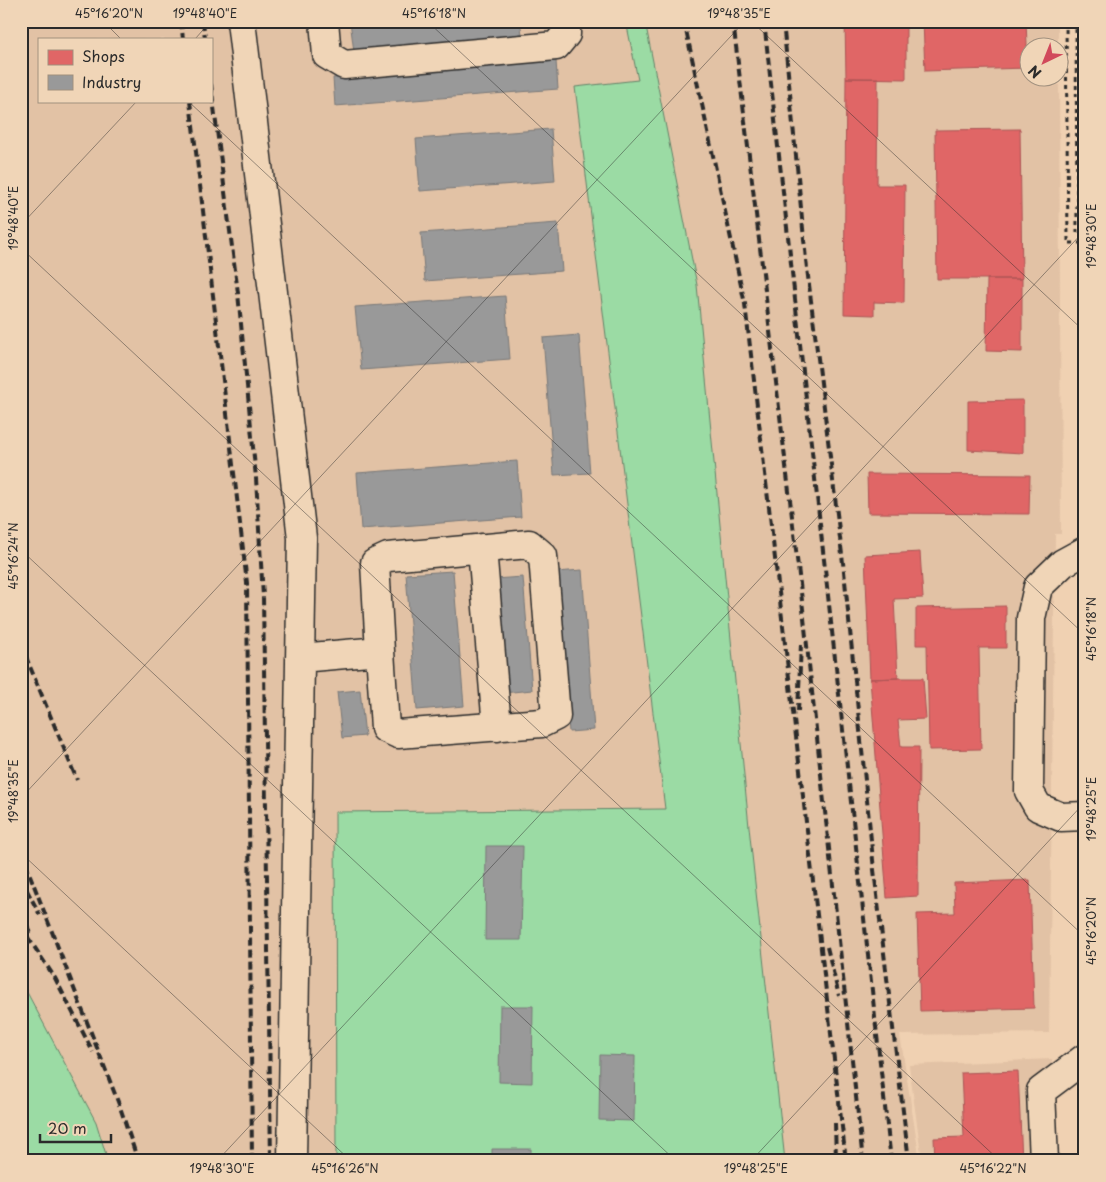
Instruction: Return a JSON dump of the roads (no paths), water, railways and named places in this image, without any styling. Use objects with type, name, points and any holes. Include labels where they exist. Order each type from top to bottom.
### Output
[{"type":"lane","points":[[241,21],[302,538],[292,1161]]},
{"type":"lane","points":[[324,21],[326,55],[344,64],[556,46],[566,34],[566,21]]},
{"type":"lane","points":[[529,544],[543,556],[556,716],[542,723],[398,734],[385,728],[374,563],[388,557],[482,548],[529,544]]},
{"type":"lane","points":[[482,548],[497,726]]},
{"type":"lane","points":[[1085,551],[1063,563],[1038,587],[1031,618],[1029,791],[1038,807],[1061,817],[1085,816]]},
{"type":"lane","points":[[300,658],[380,651]]},
{"type":"lane","points":[[1044,1161],[1041,1091],[1085,1058]]},
{"type":"railway","points":[[181,21],[183,38]]},
{"type":"railway","points":[[203,21],[205,38]]},
{"type":"railway","points":[[684,21],[745,304],[846,1161]]},
{"type":"railway","points":[[733,21],[803,609],[863,1161]]},
{"type":"railway","points":[[764,21],[891,1161]]},
{"type":"railway","points":[[783,21],[806,260],[844,571],[874,870],[909,1161]]},
{"type":"railway","points":[[212,92],[238,293],[256,478],[263,597],[271,1161]]},
{"type":"railway","points":[[190,102],[247,583],[252,1161]]},
{"type":"railway","points":[[798,711],[801,644]]},
{"type":"railway","points":[[21,645],[77,780]]},
{"type":"railway","points":[[21,852],[120,1107],[138,1161]]},
{"type":"railway","points":[[21,879],[40,915]]},
{"type":"railway","points":[[21,915],[31,933]]},
{"type":"railway","points":[[21,927],[55,978],[93,1052]]},
{"type":"railway","points":[[827,947],[839,996]]},
{"type":"railway","points":[[835,1123],[836,1160]]}]
